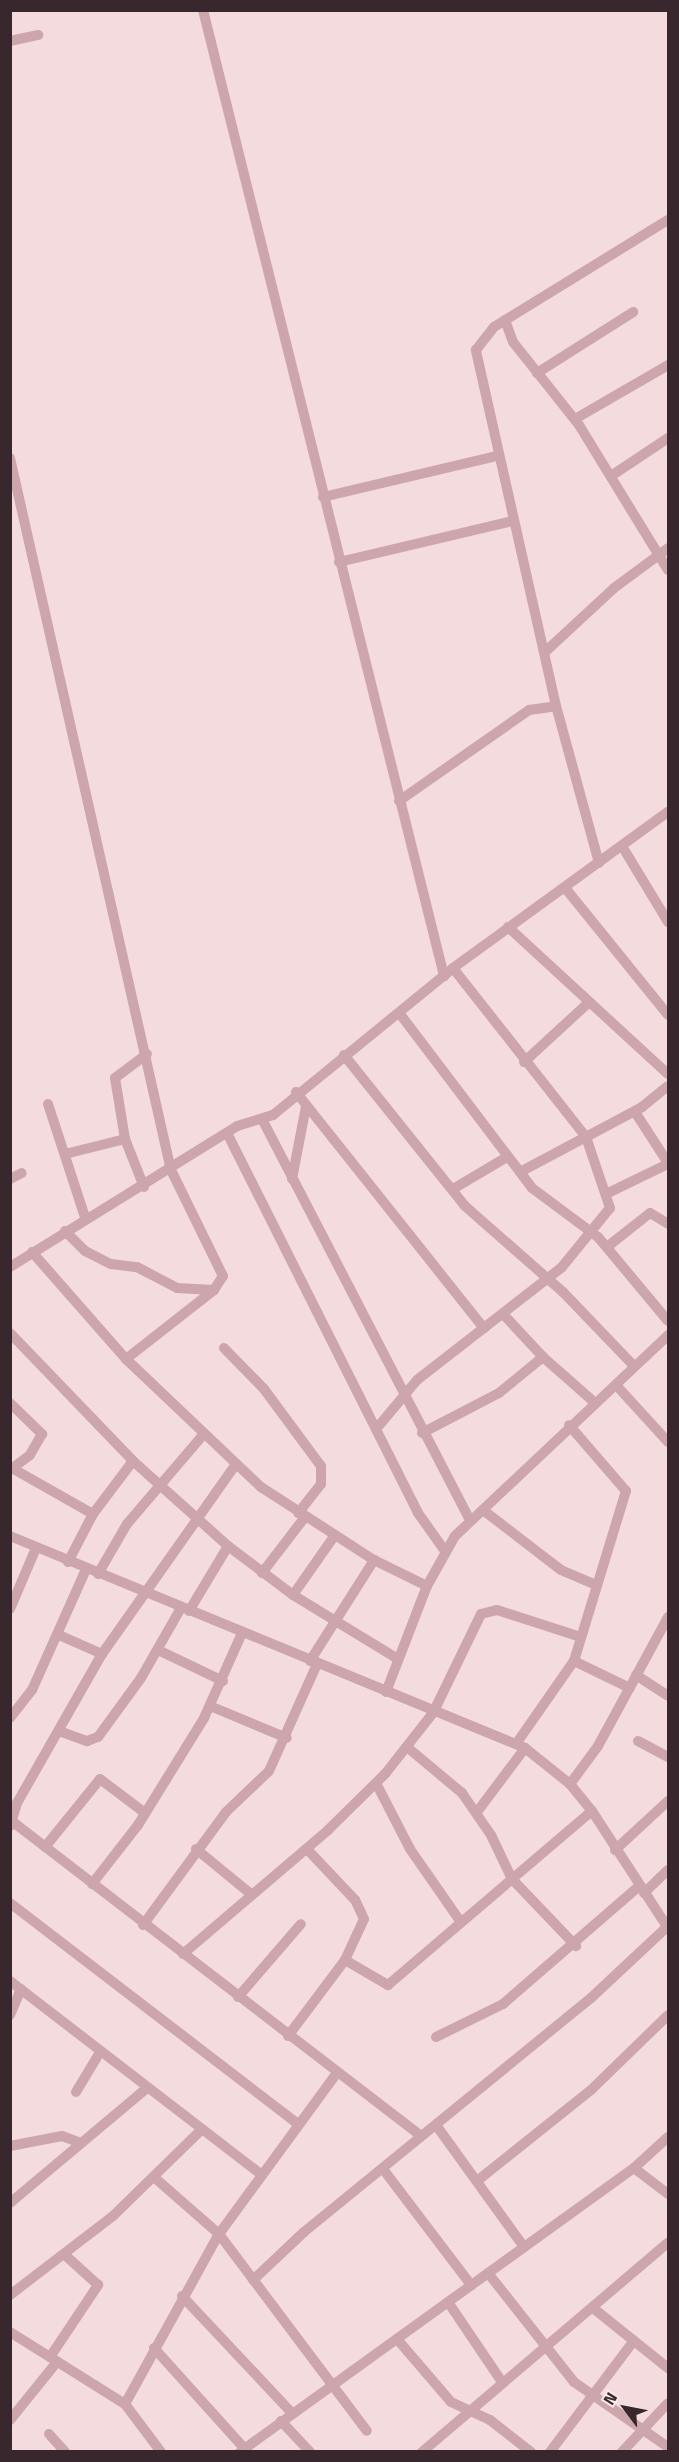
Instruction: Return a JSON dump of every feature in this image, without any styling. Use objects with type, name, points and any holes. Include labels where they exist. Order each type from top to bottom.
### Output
[{"type":"street","points":[[203,10],[444,976]]},
{"type":"street","points":[[10,41],[38,35]]},
{"type":"street","points":[[599,863],[556,706],[497,456],[477,350],[505,320],[668,220]]},
{"type":"street","points":[[537,373],[633,312]]},
{"type":"street","points":[[505,320],[513,342],[575,419],[669,570]]},
{"type":"street","points":[[575,419],[669,365]]},
{"type":"street","points":[[611,476],[669,438]]},
{"type":"street","points":[[323,497],[497,456]]},
{"type":"street","points":[[10,458],[147,1054],[171,1170],[221,1264],[224,1276],[214,1290],[126,1359]]},
{"type":"street","points":[[339,562],[513,521]]},
{"type":"street","points":[[545,652],[609,592],[669,548]]},
{"type":"street","points":[[399,801],[529,710],[556,706]]},
{"type":"street","points":[[10,1268],[86,1217],[144,1187],[226,1133],[262,1119],[400,1014],[453,968],[508,927],[566,889],[669,812]]},
{"type":"street","points":[[622,846],[669,922]]},
{"type":"street","points":[[566,889],[669,1015]]},
{"type":"street","points":[[508,927],[586,1004],[669,1074]]},
{"type":"street","points":[[377,1428],[402,1394],[549,1279],[594,1234],[609,1214],[608,1193],[586,1137],[524,1062],[453,968]]},
{"type":"street","points":[[524,1062],[586,1004]]},
{"type":"street","points":[[400,1014],[507,1157],[542,1199],[594,1234],[669,1320]]},
{"type":"street","points":[[144,1187],[125,1139],[116,1075],[147,1054]]},
{"type":"street","points":[[344,1055],[477,1218],[549,1279],[633,1365]]},
{"type":"street","points":[[520,1172],[635,1112],[669,1086]]},
{"type":"street","points":[[296,1092],[484,1328]]},
{"type":"street","points":[[48,1104],[86,1217]]},
{"type":"street","points":[[292,1180],[306,1106]]},
{"type":"street","points":[[608,1193],[669,1163],[635,1112]]},
{"type":"street","points":[[262,1119],[422,1433],[470,1520]]},
{"type":"street","points":[[226,1133],[377,1428],[418,1514],[445,1551]]},
{"type":"street","points":[[65,1154],[125,1139]]},
{"type":"street","points":[[453,1189],[507,1157]]},
{"type":"street","points":[[10,1179],[22,1173]]},
{"type":"street","points":[[607,1247],[650,1213],[669,1224]]},
{"type":"street","points":[[64,1231],[85,1251],[111,1264],[137,1267],[177,1288],[214,1290]]},
{"type":"street","points":[[32,1252],[126,1359],[236,1464],[301,1515],[374,1560],[427,1586]]},
{"type":"street","points":[[503,1314],[543,1357],[594,1402]]},
{"type":"street","points":[[10,1333],[133,1461],[228,1546],[293,1595],[398,1659]]},
{"type":"street","points":[[386,1692],[427,1586],[445,1551],[470,1520],[569,1425],[616,1385],[633,1365],[666,1341]]},
{"type":"street","points":[[224,1348],[264,1389],[321,1466],[321,1484],[262,1573]]},
{"type":"street","points":[[422,1433],[499,1393],[543,1357]]},
{"type":"street","points":[[616,1385],[669,1442]]},
{"type":"street","points":[[10,1403],[42,1434],[30,1455],[11,1469],[93,1514]]},
{"type":"street","points":[[477,1812],[573,1661],[594,1584],[626,1486],[569,1425]]},
{"type":"street","points":[[98,1574],[158,1485],[204,1434]]},
{"type":"street","points":[[68,1562],[93,1514],[133,1461]]},
{"type":"street","points":[[236,1464],[195,1515],[147,1594],[102,1654],[59,1731],[14,1800],[12,1824],[45,1846],[336,2074],[422,2136]]},
{"type":"street","points":[[483,1510],[561,1570],[594,1584]]},
{"type":"street","points":[[10,1536],[433,1713],[520,1746],[570,1784],[592,1811],[641,1890],[668,1927],[253,2280]]},
{"type":"street","points":[[293,1595],[335,1536]]},
{"type":"street","points":[[59,1731],[87,1741],[98,1737],[228,1546]]},
{"type":"street","points":[[10,1609],[36,1548]]},
{"type":"street","points":[[143,1925],[196,1849],[261,1781],[287,1738],[314,1662],[333,1621],[374,1560]]},
{"type":"street","points":[[10,1718],[32,1690],[59,1635],[86,1569]]},
{"type":"street","points":[[183,1954],[307,1849],[376,1783],[433,1713],[475,1622],[486,1610],[581,1637]]},
{"type":"street","points":[[570,1784],[665,1630],[669,1617]]},
{"type":"street","points":[[92,1884],[145,1813],[210,1706],[223,1681],[242,1633]]},
{"type":"street","points":[[59,1635],[102,1654]]},
{"type":"street","points":[[158,1650],[223,1681]]},
{"type":"street","points":[[573,1661],[630,1688]]},
{"type":"street","points":[[636,1675],[669,1696]]},
{"type":"street","points":[[210,1706],[287,1738]]},
{"type":"street","points":[[638,1741],[669,1758]]},
{"type":"street","points":[[407,1747],[442,1773],[477,1812],[512,1880],[576,1946]]},
{"type":"street","points":[[45,1846],[100,1779],[145,1813]]},
{"type":"street","points":[[376,1783],[410,1849],[460,1921]]},
{"type":"street","points":[[615,1850],[669,1801]]},
{"type":"street","points":[[345,1960],[388,1985],[460,1921],[592,1811]]},
{"type":"street","points":[[196,1849],[252,1895]]},
{"type":"street","points":[[288,2036],[345,1960],[362,1927],[363,1911],[307,1849]]},
{"type":"street","points":[[436,2037],[503,2004],[641,1890],[669,1870]]},
{"type":"street","points":[[10,1903],[298,2124]]},
{"type":"street","points":[[238,1997],[301,1924]]},
{"type":"street","points":[[10,1981],[261,2174]]},
{"type":"street","points":[[10,2015],[21,1989]]},
{"type":"street","points":[[477,2181],[591,2090],[669,2015]]},
{"type":"street","points":[[76,2092],[100,2052]]},
{"type":"street","points":[[125,2404],[182,2296],[219,2234],[336,2074]]},
{"type":"street","points":[[10,2203],[147,2088]]},
{"type":"street","points":[[436,2125],[524,2247]]},
{"type":"street","points":[[10,2295],[65,2255],[155,2178],[202,2129]]},
{"type":"street","points":[[10,2146],[62,2136],[81,2143]]},
{"type":"street","points":[[154,2348],[242,2450],[634,2168],[669,2137]]},
{"type":"street","points":[[634,2168],[669,2194]]},
{"type":"street","points":[[383,2169],[471,2285]]},
{"type":"street","points":[[155,2178],[219,2234],[328,2386],[367,2431]]},
{"type":"street","points":[[422,2451],[669,2243]]},
{"type":"street","points":[[10,2420],[14,2407],[54,2359],[98,2284],[65,2255]]},
{"type":"street","points":[[488,2273],[543,2349],[589,2394],[641,2431],[668,2446]]},
{"type":"street","points":[[182,2296],[292,2413]]},
{"type":"street","points":[[448,2302],[502,2382]]},
{"type":"street","points":[[593,2308],[633,2342],[669,2368]]},
{"type":"street","points":[[10,2332],[125,2404],[162,2451]]},
{"type":"street","points":[[397,2338],[451,2402],[467,2413],[490,2420],[531,2451]]},
{"type":"street","points":[[550,2451],[589,2394],[633,2342]]},
{"type":"street","points":[[622,2451],[669,2403]]},
{"type":"street","points":[[280,2421],[310,2451]]},
{"type":"street","points":[[48,2434],[65,2451]]}]
